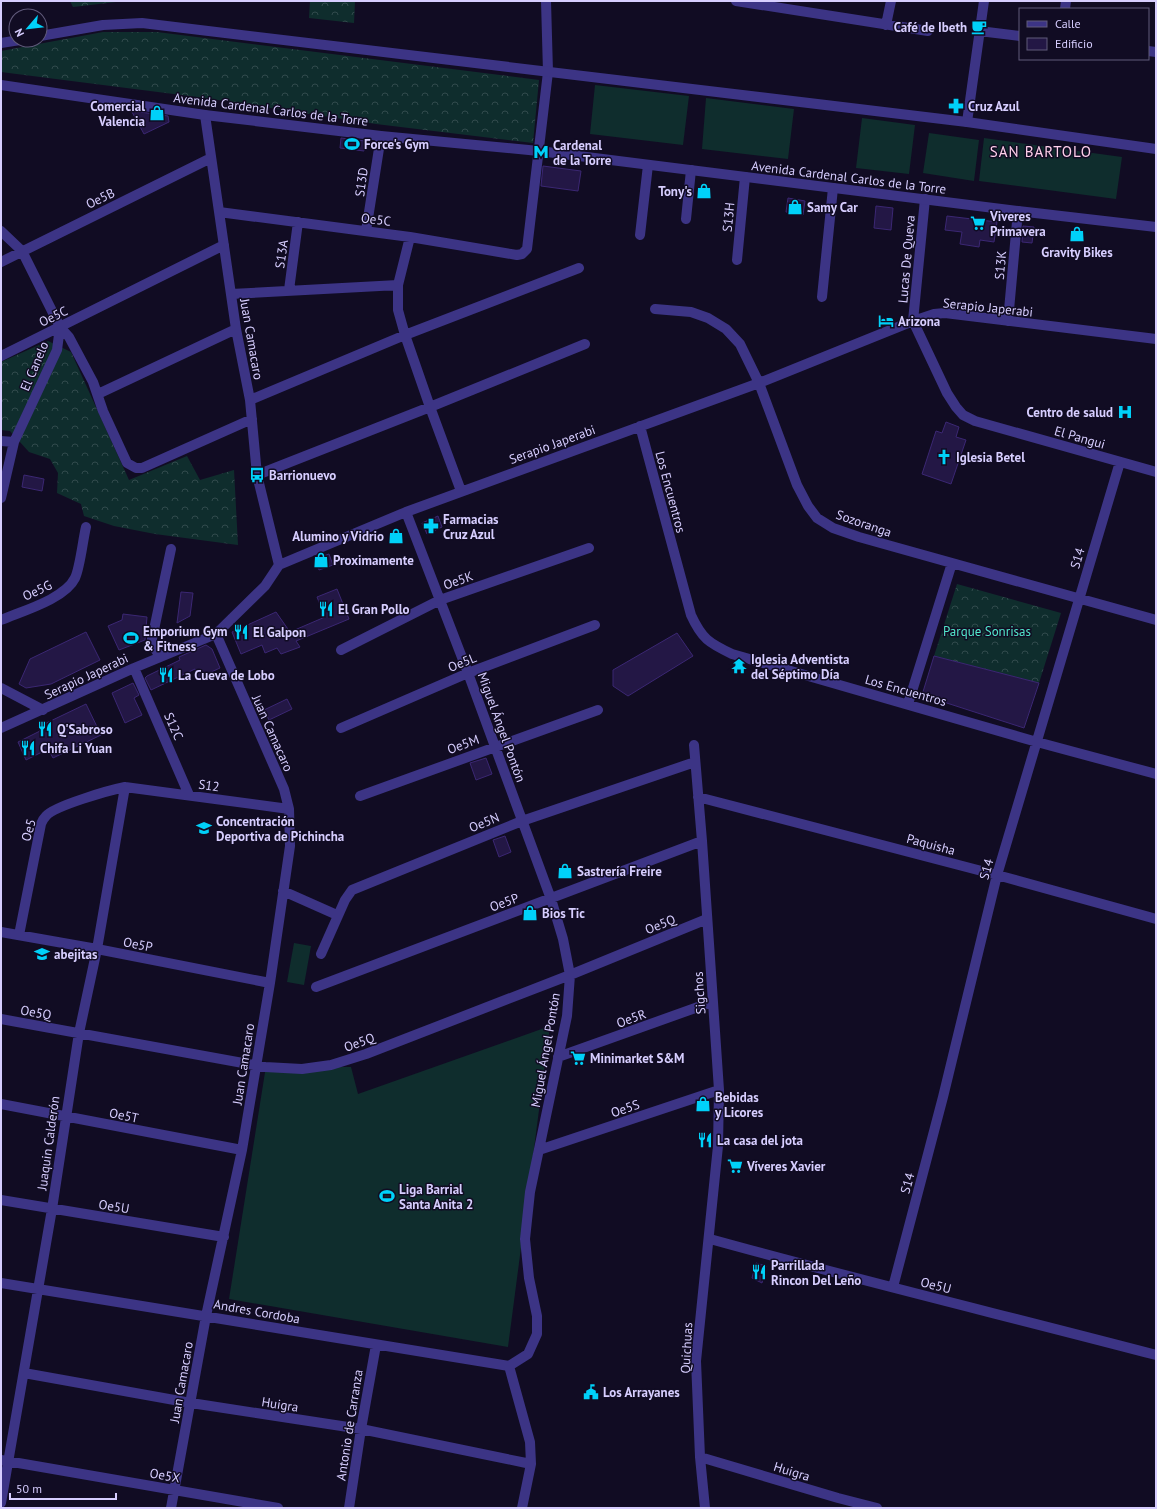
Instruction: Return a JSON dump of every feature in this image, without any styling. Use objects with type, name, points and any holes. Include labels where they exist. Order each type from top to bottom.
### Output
[{"type":"street","points":[[539,151],[548,72],[546,1]]},
{"type":"street","points":[[736,1],[928,31]]},
{"type":"street","points":[[886,25],[891,1]]},
{"type":"street","points":[[967,122],[984,1]]},
{"type":"street","points":[[48,35],[103,25],[142,23],[967,122],[1156,148]]},
{"type":"street","points":[[980,31],[1019,36]]},
{"type":"street","name":"Avenida Cardenal Carlos de la Torre","points":[[1,85],[205,115],[381,136],[539,151],[1156,227]]},
{"type":"street","name":"Juan Camacaro","points":[[205,115],[236,329],[250,400],[257,474],[279,565]]},
{"type":"street","name":"S13D","points":[[366,231],[381,136]]},
{"type":"street","name":"Oe5C","points":[[219,212],[410,237],[517,255],[522,254],[527,249],[539,151]]},
{"type":"street","name":"Oe5B","points":[[1,262],[211,158]]},
{"type":"street","points":[[640,235],[648,165]]},
{"type":"street","points":[[686,219],[691,170]]},
{"type":"street","name":"S13H","points":[[737,260],[745,177]]},
{"type":"street","points":[[822,297],[833,188]]},
{"type":"street","name":"Lucas De Queva","points":[[913,321],[925,199]]},
{"type":"street","name":"S13K","points":[[1008,321],[1018,211]]},
{"type":"street","name":"S13A","points":[[289,290],[298,222]]},
{"type":"street","points":[[1,232],[22,251],[60,327],[69,337],[93,382],[103,411],[127,463],[136,468],[142,468],[252,419]]},
{"type":"street","points":[[410,237],[398,285],[398,310],[430,407],[461,491]]},
{"type":"street","name":"Oe5C","points":[[1,356],[224,245]]},
{"type":"street","points":[[250,400],[405,335],[579,268]]},
{"type":"street","points":[[231,294],[398,285]]},
{"type":"street","name":"Sozoranga","points":[[655,309],[691,312],[708,318],[726,330],[740,344],[759,383],[797,484],[808,506],[817,518],[833,528],[859,538],[1156,620]]},
{"type":"street","name":"Serapio Japerabi","points":[[1,728],[134,668],[216,634],[265,586],[279,565],[406,512],[759,383],[913,321],[934,314],[946,313],[1156,339]]},
{"type":"street","name":"El Pangui","points":[[913,321],[947,393],[963,415],[975,421],[1156,472]]},
{"type":"street","name":"El Canelo","points":[[1,498],[14,442],[57,350],[60,327]]},
{"type":"street","points":[[98,394],[236,329]]},
{"type":"street","points":[[257,474],[430,407],[586,344]]},
{"type":"street","name":"Los Encuentros","points":[[640,426],[691,615],[698,630],[710,643],[732,654],[1037,742],[1156,774]]},
{"type":"street","points":[[1,441],[14,442]]},
{"type":"street","name":"S14","points":[[893,1287],[943,1097],[997,875],[1120,462]]},
{"type":"street","name":"Miguel Ángel Pontón","points":[[406,512],[468,673],[551,899],[563,939],[570,975],[567,1016],[530,1192],[525,1239],[529,1278],[537,1316],[537,1334],[528,1354],[509,1366]]},
{"type":"street","name":"Oe5G","points":[[1,620],[60,595],[69,587],[76,577],[86,527]]},
{"type":"street","points":[[160,657],[152,644],[152,639],[171,548]]},
{"type":"street","name":"Oe5K","points":[[341,650],[440,600],[589,548]]},
{"type":"street","points":[[908,704],[952,563]]},
{"type":"street","name":"Oe5L","points":[[341,728],[468,673],[595,625]]},
{"type":"street","name":"Juan Camacaro","points":[[171,1508],[206,1316],[242,1150],[270,983],[290,846],[289,809],[284,789],[216,634]]},
{"type":"street","name":"S12C","points":[[134,668],[189,795]]},
{"type":"street","points":[[1,688],[43,710]]},
{"type":"street","name":"Oe5M","points":[[360,796],[598,710]]},
{"type":"street","name":"Sigchos","points":[[694,745],[719,1090],[718,1146],[710,1239]]},
{"type":"street","name":"Oe5N","points":[[321,954],[337,916],[348,894],[352,890],[522,821],[695,762]]},
{"type":"street","name":"S12","points":[[125,787],[289,809]]},
{"type":"street","name":"Oe5","points":[[19,935],[41,824],[46,815],[56,808],[125,787]]},
{"type":"street","name":"Juaquin Calderón","points":[[1,1503],[5,1461],[24,1373],[52,1209],[79,1032],[97,949],[125,787]]},
{"type":"street","name":"Paquisha","points":[[698,798],[997,875],[1156,919]]},
{"type":"street","name":"Oe5P","points":[[316,987],[702,841]]},
{"type":"street","points":[[283,891],[337,916]]},
{"type":"street","name":"Oe5Q","points":[[1,1019],[257,1065],[294,1069],[331,1065],[366,1054],[570,975],[707,919]]},
{"type":"street","name":"Oe5P","points":[[1,932],[270,983]]},
{"type":"street","name":"Oe5R","points":[[558,1057],[712,1002]]},
{"type":"street","name":"Oe5S","points":[[539,1150],[719,1090]]},
{"type":"street","name":"Oe5T","points":[[1,1104],[242,1150]]},
{"type":"street","name":"Oe5U","points":[[1,1200],[224,1237]]},
{"type":"street","name":"Oe5U","points":[[710,1239],[808,1266],[1156,1355]]},
{"type":"street","name":"Quichuas","points":[[705,1508],[700,1457],[696,1361],[710,1239]]},
{"type":"street","name":"Andres Cordoba","points":[[1,1283],[206,1316],[376,1346],[509,1366]]},
{"type":"street","name":"Antonio de Carranza","points":[[349,1508],[376,1346]]},
{"type":"street","points":[[509,1366],[530,1442],[531,1464],[522,1508]]},
{"type":"street","name":"Huigra","points":[[24,1373],[191,1403],[361,1429],[531,1464]]},
{"type":"street","name":"Huigra","points":[[700,1457],[877,1508]]},
{"type":"street","name":"Oe5X","points":[[5,1461],[278,1508]]},
{"type":"green space","points":[[70,1],[145,1],[116,2],[73,7]]},
{"type":"green space","points":[[310,1],[355,1],[354,23],[309,18]]},
{"type":"green space","points":[[103,32],[157,32],[539,80],[533,143],[376,124],[205,98],[1,72],[1,51],[17,48],[48,48],[48,42]]},
{"type":"green space","points":[[595,85],[689,96],[683,145],[590,134]]},
{"type":"green space","points":[[706,98],[794,109],[788,159],[702,149]]},
{"type":"green space","points":[[862,118],[915,125],[909,174],[856,168]]},
{"type":"green space","points":[[929,133],[979,140],[974,181],[923,173]]},
{"type":"green space","points":[[984,138],[1122,157],[1116,199],[979,181]]},
{"type":"green space","points":[[48,341],[71,352],[129,480],[187,456],[200,480],[234,470],[238,545],[155,534],[114,526],[84,516],[81,504],[57,493],[58,473],[50,459],[29,452],[10,431],[1,430],[1,362]]},
{"type":"green space","name":"Parque Sonrisas","points":[[957,584],[1061,613],[1039,683],[934,656]]},
{"type":"green space","points":[[294,943],[311,946],[304,985],[287,982]]},
{"type":"green space","name":"Liga Barrial Santa Anita 2","points":[[550,1026],[508,1347],[229,1299],[266,1066],[351,1067],[358,1094]]},
{"type":"building","points":[[132,112],[168,116],[169,122],[144,134]]},
{"type":"building","name":"Force's Gym","points":[[341,138],[365,141],[364,151],[340,148]]},
{"type":"building","points":[[543,166],[581,171],[578,191],[541,186]]},
{"type":"building","name":"Samy Car","points":[[788,198],[805,201],[803,215],[786,212]]},
{"type":"building","points":[[876,206],[893,208],[891,230],[874,228]]},
{"type":"building","points":[[947,216],[997,222],[994,242],[980,240],[979,247],[960,244],[962,232],[945,230]]},
{"type":"building","points":[[1023,226],[1034,227],[1032,243],[1022,242]]},
{"type":"building","name":"Iglesia Betel","points":[[946,422],[959,427],[956,437],[966,440],[951,484],[922,474],[936,431],[942,433]]},
{"type":"building","points":[[24,475],[44,479],[42,491],[22,487]]},
{"type":"building","points":[[438,516],[442,527],[427,534],[422,523]]},
{"type":"building","points":[[329,554],[333,565],[319,570],[315,559]]},
{"type":"building","points":[[337,589],[349,619],[296,641],[300,647],[281,654],[277,648],[265,653],[262,645],[241,654],[232,632],[276,612],[290,632],[325,617],[317,597]]},
{"type":"building","points":[[181,592],[193,593],[190,616],[177,623]]},
{"type":"building","points":[[123,614],[147,617],[145,640],[119,650],[108,626],[122,620]]},
{"type":"building","points":[[86,632],[100,660],[51,684],[26,688],[19,684],[30,659]]},
{"type":"building","points":[[677,633],[693,656],[628,696],[613,686],[613,670]]},
{"type":"building","points":[[206,645],[212,649],[220,668],[198,678],[195,669],[151,690],[145,678],[147,676],[180,660],[179,657]]},
{"type":"building","points":[[934,656],[1039,683],[1024,728],[922,695]]},
{"type":"building","points":[[133,683],[139,695],[134,698],[142,715],[125,723],[112,693]]},
{"type":"building","points":[[287,699],[292,709],[269,720],[264,710]]},
{"type":"building","points":[[86,704],[101,735],[53,758],[48,749],[26,760],[18,742],[40,731],[38,727]]},
{"type":"building","points":[[486,758],[492,774],[476,780],[470,763]]},
{"type":"building","points":[[505,836],[511,852],[499,857],[493,840]]},
{"type":"building","name":"Parrillada Rincon Del Leño","points":[[756,1263],[766,1266],[762,1283],[752,1278]]},
{"type":"place","name":"Café de Ibeth","points":[[979,27]]},
{"type":"place","name":"Cruz Azul","points":[[956,106]]},
{"type":"place","name":"Comercial Valencia","points":[[157,113]]},
{"type":"place","name":"Force's Gym","points":[[352,144]]},
{"type":"place","name":"Cardenal de la Torre","points":[[541,152]]},
{"type":"place","name":"Tony's","points":[[704,191]]},
{"type":"place","name":"Samy Car","points":[[795,207]]},
{"type":"place","name":"Viveres Primavera","points":[[978,223]]},
{"type":"place","name":"Gravity Bikes","points":[[1077,234]]},
{"type":"place","name":"Arizona","points":[[886,321]]},
{"type":"place","name":"Centro de salud","points":[[1125,412]]},
{"type":"place","name":"Iglesia Betel","points":[[944,457]]},
{"type":"place","name":"Barrionuevo","points":[[257,475]]},
{"type":"place","name":"Farmacias Cruz Azul","points":[[431,526]]},
{"type":"place","name":"Alumino y Vidrio","points":[[396,536]]},
{"type":"place","name":"Proximamente","points":[[321,560]]},
{"type":"place","name":"El Gran Pollo","points":[[326,609]]},
{"type":"place","name":"El Galpon","points":[[241,632]]},
{"type":"place","name":"Emporium Gym & Fitness","points":[[131,638]]},
{"type":"place","name":"Iglesia Adventista del Séptimo Día","points":[[739,666]]},
{"type":"place","name":"La Cueva de Lobo","points":[[166,675]]},
{"type":"place","name":"Q'Sabroso","points":[[45,729]]},
{"type":"place","name":"Chifa Li Yuan","points":[[28,748]]},
{"type":"place","name":"Concentración Deportiva de Pichincha","points":[[204,828]]},
{"type":"place","name":"Sastrería Freire","points":[[565,871]]},
{"type":"place","name":"Bios Tic","points":[[530,913]]},
{"type":"place","name":"abejitas","points":[[42,954]]},
{"type":"place","name":"Minimarket S&M","points":[[578,1058]]},
{"type":"place","name":"Bebidas y Licores","points":[[703,1104]]},
{"type":"place","name":"La casa del jota","points":[[705,1140]]},
{"type":"place","name":"Víveres Xavier","points":[[735,1166]]},
{"type":"place","name":"Liga Barrial Santa Anita 2","points":[[387,1196]]},
{"type":"place","name":"Parrillada Rincon Del Leño","points":[[759,1272]]},
{"type":"place","name":"Los Arrayanes","points":[[591,1392]]},
{"type":"district","name":"SAN BARTOLO","points":[[1041,152]]}]
